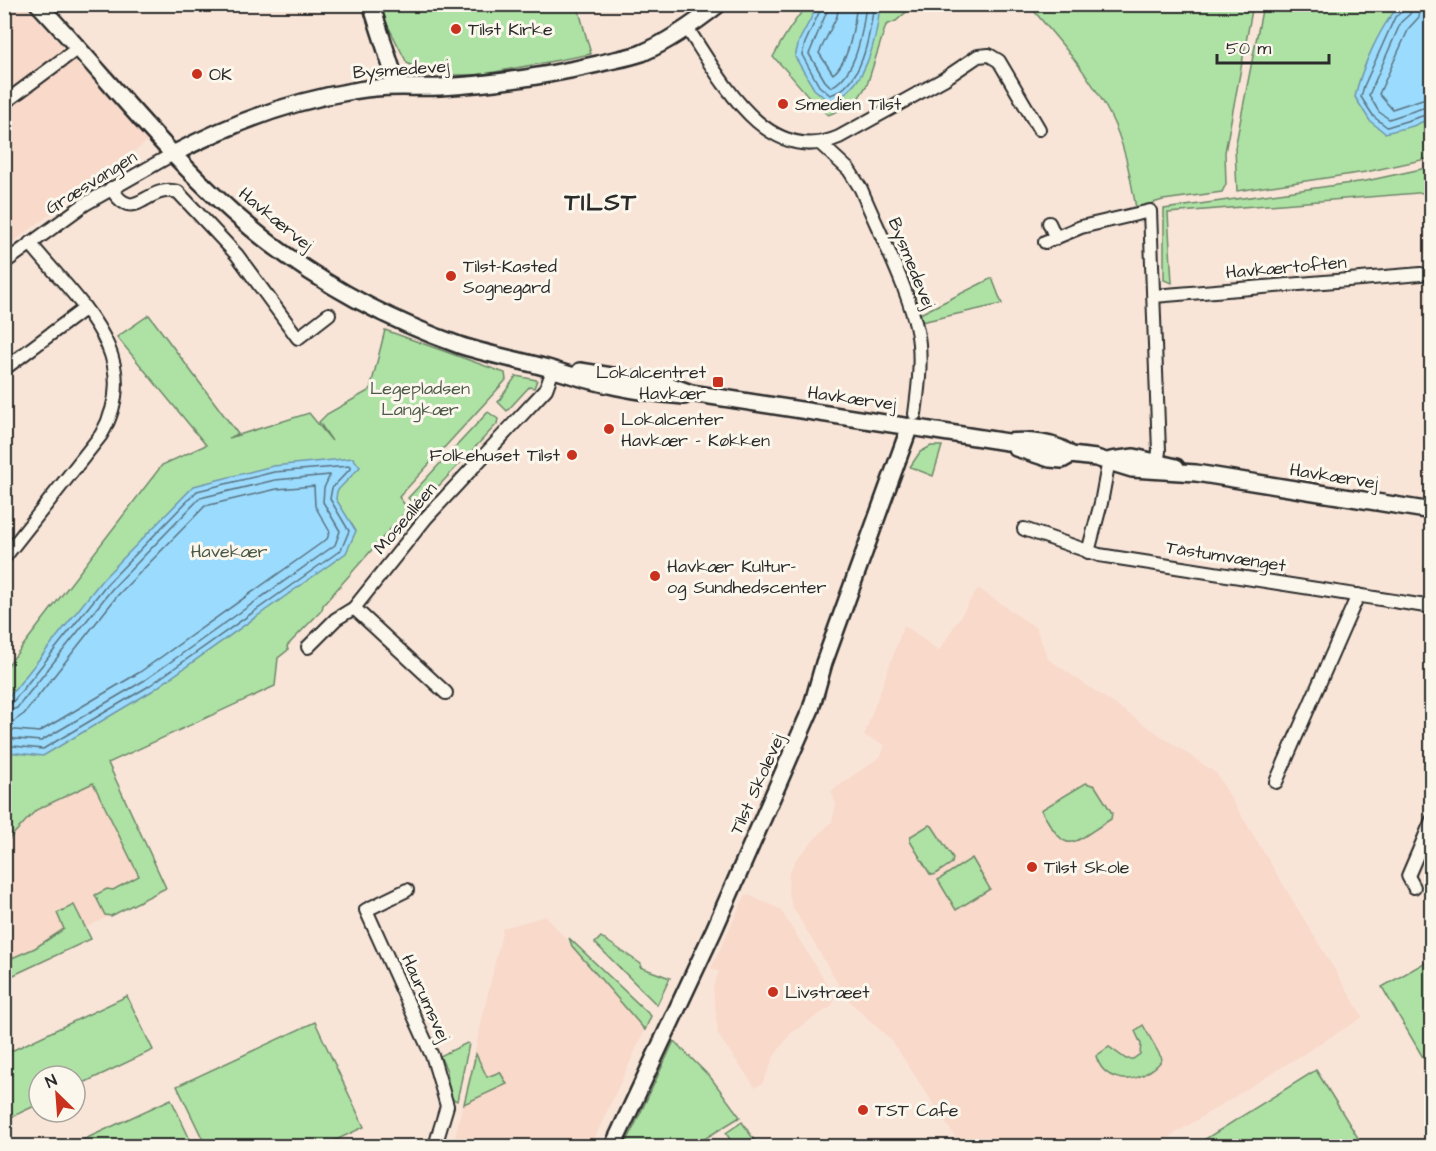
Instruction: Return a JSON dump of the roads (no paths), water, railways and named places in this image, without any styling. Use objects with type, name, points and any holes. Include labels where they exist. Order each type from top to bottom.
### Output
[{"type":"street","name":"Havkærvej","points":[[38,4],[173,154],[249,227],[289,257],[343,292],[397,320],[460,345],[553,370],[566,369],[632,378],[683,388],[691,393],[913,420],[1008,442],[1018,441],[1062,447],[1071,455],[1109,460],[1134,457],[1157,467],[1431,511]]},
{"type":"street","points":[[371,4],[397,85]]},
{"type":"street","name":"Bysmedevej","points":[[173,154],[218,131],[298,104],[352,91],[397,85],[438,87],[494,83],[566,71],[640,54],[687,28],[719,4]]},
{"type":"street","points":[[687,28],[728,91],[747,113],[770,132],[795,141],[822,145],[944,79],[978,56],[989,55],[999,61],[1039,129]]},
{"type":"street","points":[[4,103],[78,48]]},
{"type":"street","name":"Bysmedevej","points":[[822,145],[849,170],[861,189],[914,314],[919,343],[920,370],[913,420]]},
{"type":"street","name":"Græsvangen","points":[[4,263],[111,188],[173,154]]},
{"type":"street","points":[[111,188],[120,202],[128,206],[137,204],[158,191],[167,189],[178,192],[237,255],[298,338],[329,314]]},
{"type":"street","points":[[1049,223],[1051,240],[1081,227],[1150,211],[1155,296],[1157,467]]},
{"type":"street","points":[[4,558],[101,435],[116,402],[117,372],[111,348],[101,331],[30,243]]},
{"type":"street","name":"Havkærtoften","points":[[1155,296],[1421,274]]},
{"type":"street","points":[[4,369],[84,309]]},
{"type":"street","name":"Mosealléen","points":[[308,647],[336,619],[354,608],[426,518],[546,389],[553,370]]},
{"type":"street","name":"Tilst Skolevej","points":[[613,1146],[714,930],[811,709],[824,663],[913,420]]},
{"type":"street","points":[[1088,552],[1109,460]]},
{"type":"street","name":"Tåstumvænget","points":[[1024,529],[1088,552],[1431,607]]},
{"type":"street","points":[[1276,782],[1358,595]]},
{"type":"street","points":[[354,608],[446,693]]},
{"type":"street","points":[[1414,887],[1408,876],[1431,820]]},
{"type":"street","name":"Haurumsvej","points":[[407,890],[366,910],[433,1058],[447,1106],[435,1146]]},
{"type":"water","points":[[1402,4],[1431,5],[1431,118],[1413,126],[1385,133],[1370,121],[1355,97],[1373,47],[1387,22]]},
{"type":"water","points":[[818,5],[880,5],[872,48],[860,76],[841,96],[828,101],[814,89],[795,57],[799,41]]},
{"type":"water","points":[[353,458],[360,467],[337,491],[336,499],[356,531],[346,553],[152,691],[43,756],[8,752],[5,749],[5,702],[102,580],[194,486],[273,466]]},
{"type":"place","name":"Tilst Kirke","points":[[456,29]]},
{"type":"place","name":"OK","points":[[197,74]]},
{"type":"place","name":"Smedien Tilst","points":[[783,104]]},
{"type":"place","name":"Tilst-Kasted Sognegård","points":[[451,276]]},
{"type":"place","name":"Lokalcentret Havkær","points":[[718,382]]},
{"type":"place","name":"Lokalcenter Havkær - Køkken","points":[[609,429]]},
{"type":"place","name":"Folkehuset Tilst","points":[[572,455]]},
{"type":"place","name":"Havkær Kultur- og Sundhedscenter","points":[[655,576]]},
{"type":"place","name":"Tilst Skole","points":[[1032,867]]},
{"type":"place","name":"Livstræet","points":[[773,992]]},
{"type":"place","name":"TST Cafe","points":[[863,1110]]},
{"type":"district","name":"TILST","points":[[601,202]]},
{"type":"park label","name":"Legepladsen Langkær","points":[[420,398]]},
{"type":"park label","name":"Havekær","points":[[229,551]]}]
